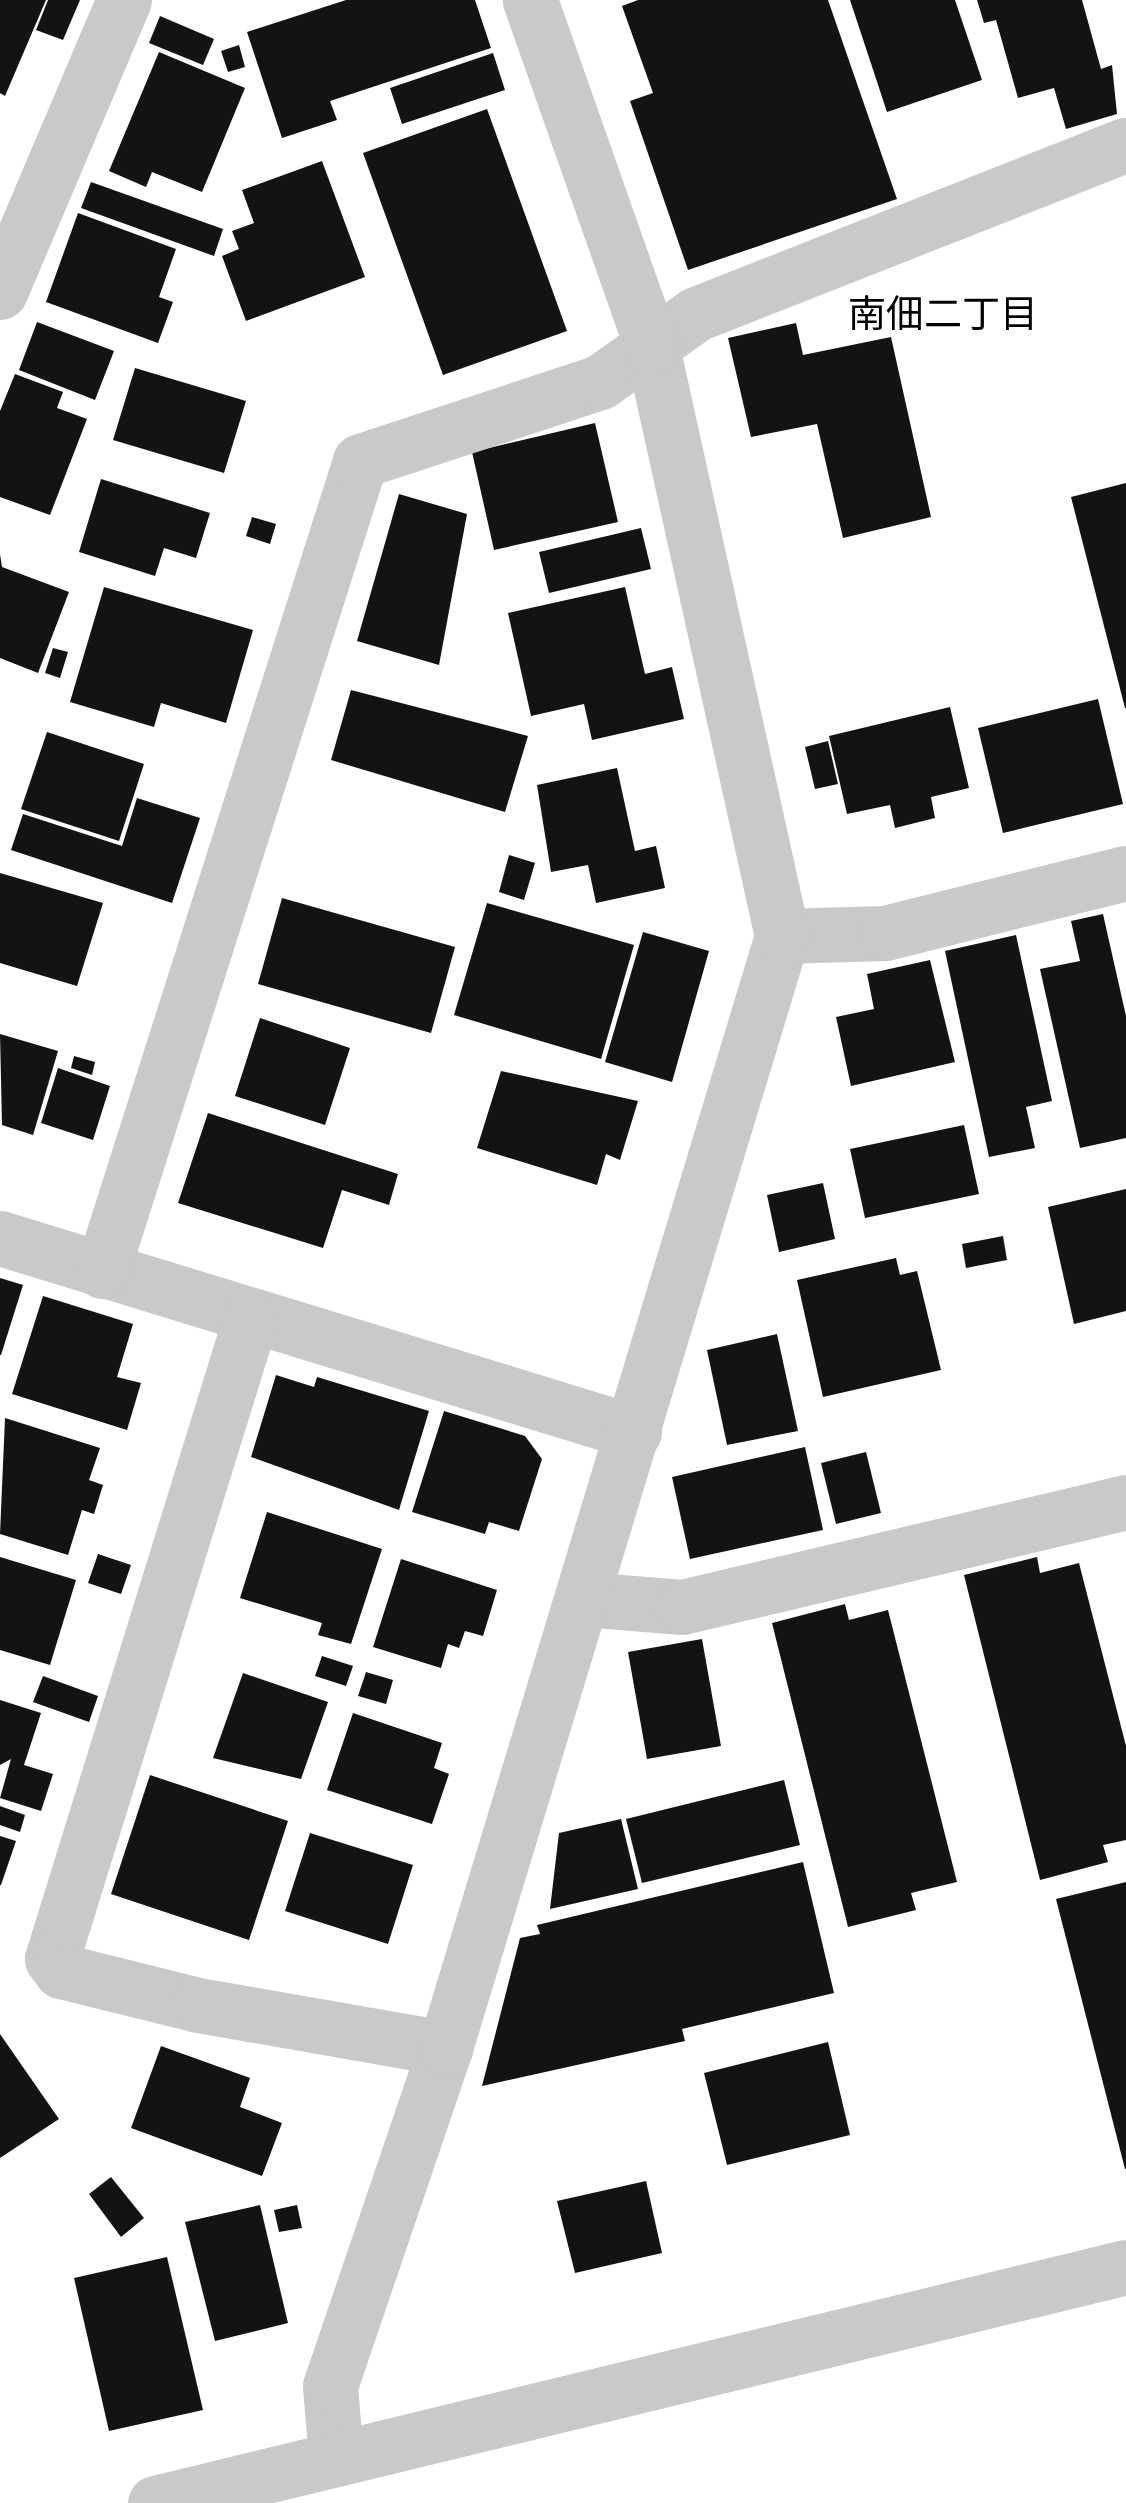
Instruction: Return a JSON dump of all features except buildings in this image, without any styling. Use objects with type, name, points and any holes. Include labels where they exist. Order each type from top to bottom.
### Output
[{"type":"street","points":[[0,292],[124,0]]},
{"type":"street","points":[[336,2458],[330,2386],[445,2048],[782,936],[652,347],[530,0]]},
{"type":"street","points":[[102,1271],[360,461],[600,382],[696,314],[1126,146]]},
{"type":"street","points":[[782,936],[885,933],[1126,873]]},
{"type":"street","points":[[0,1238],[250,1320],[634,1432]]},
{"type":"street","points":[[250,1320],[52,1959],[61,1971],[198,2005],[445,2048]]},
{"type":"street","points":[[584,1599],[682,1607],[1126,1502]]},
{"type":"street","points":[[155,2503],[1126,2267]]},
{"type":"district","name":"南佃二丁目","points":[[943,314]]}]
